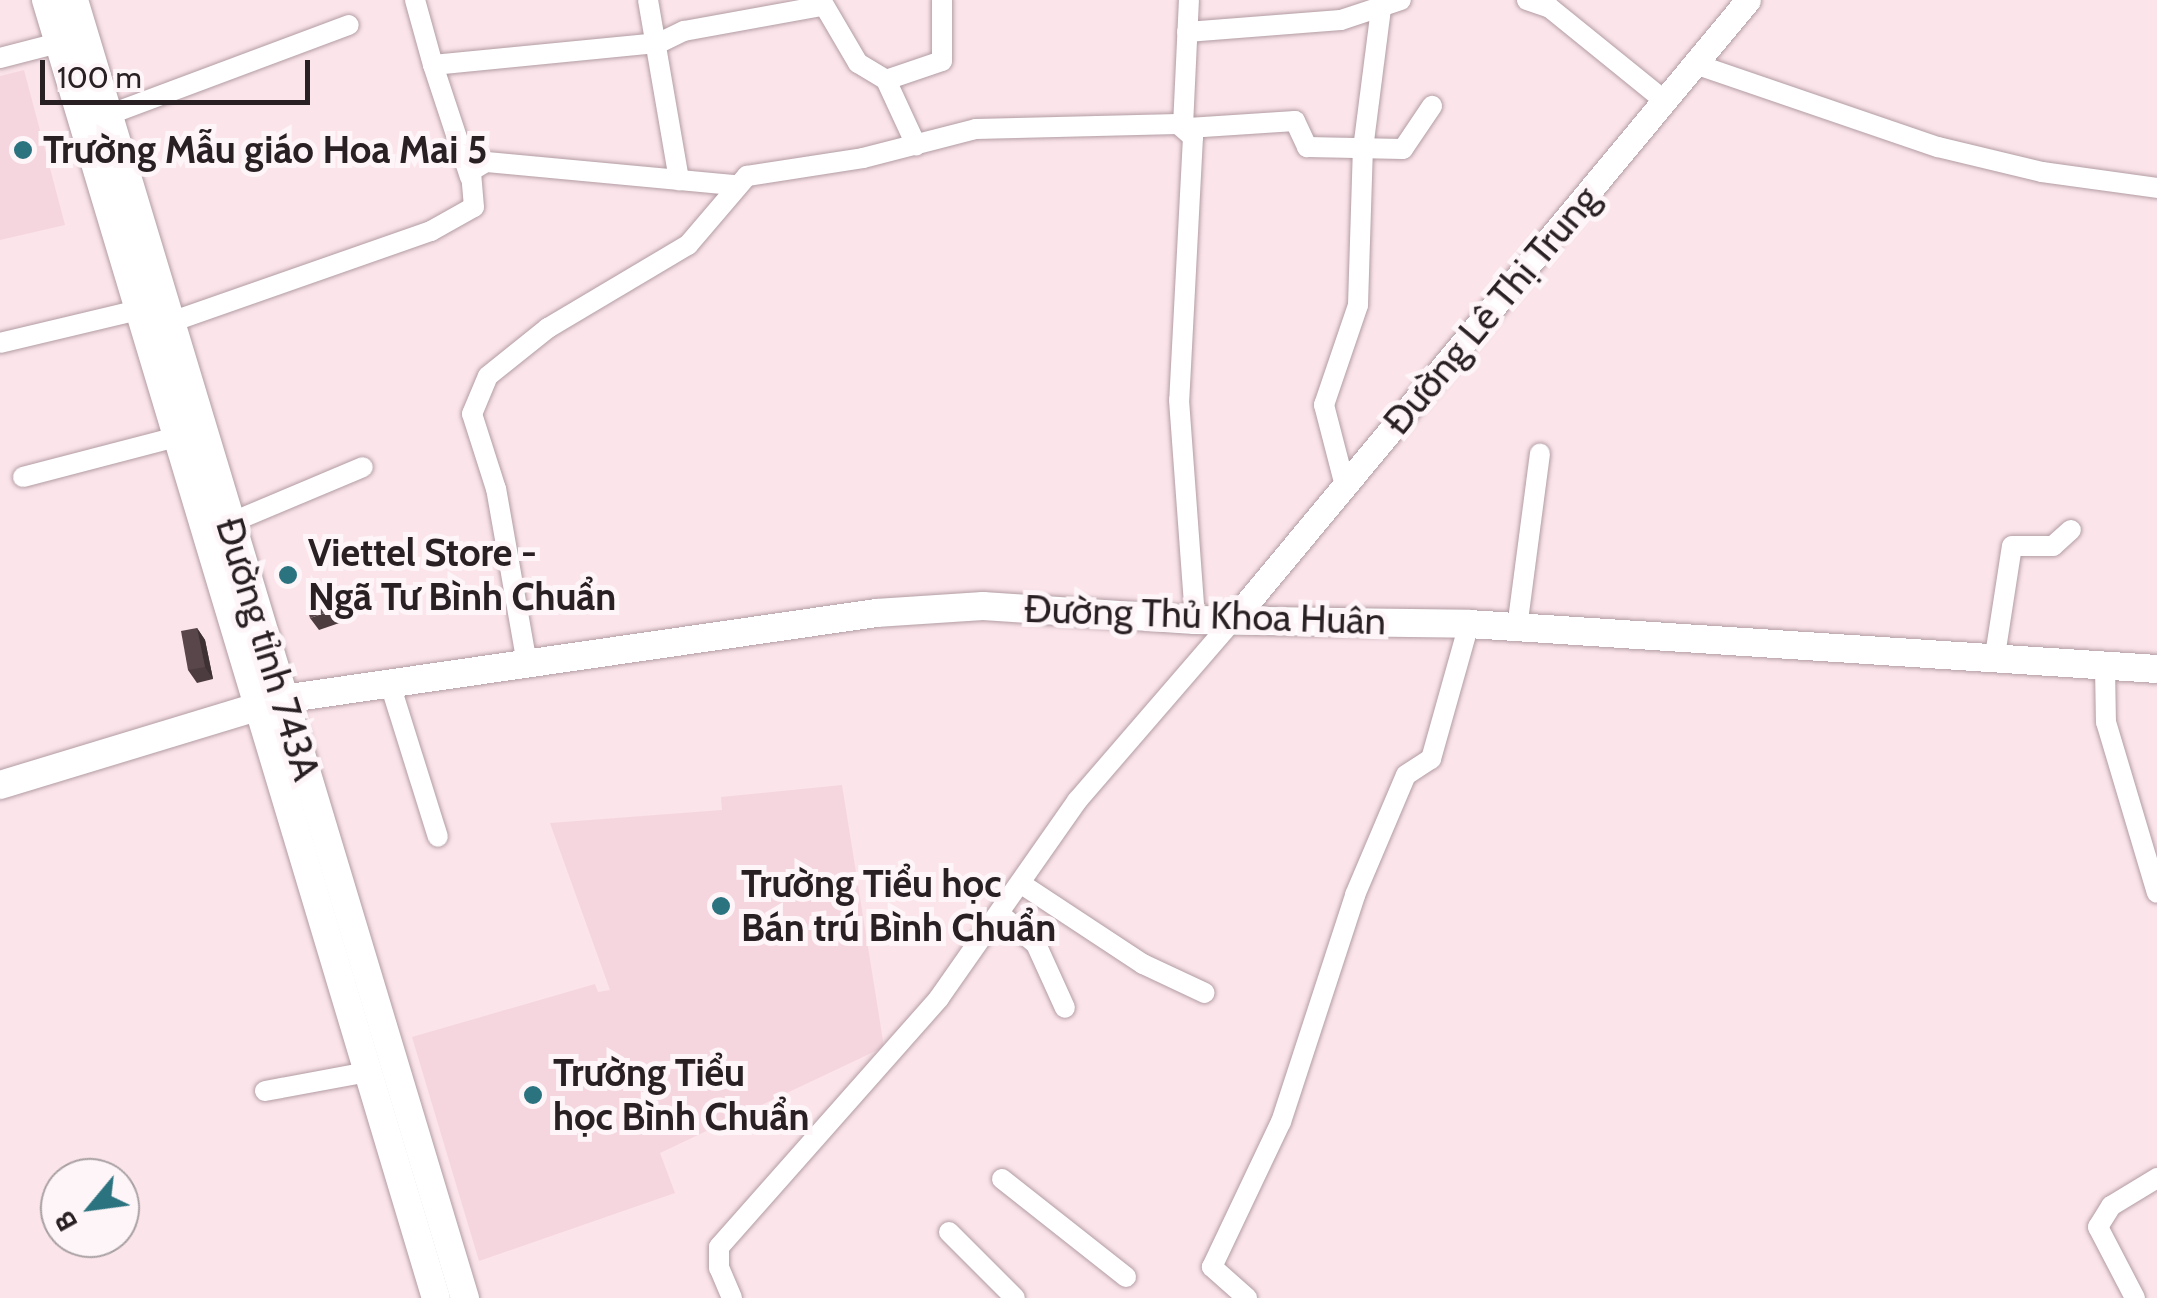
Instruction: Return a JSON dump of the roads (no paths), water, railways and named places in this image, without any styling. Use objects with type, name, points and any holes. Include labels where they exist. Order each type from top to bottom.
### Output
[{"type":"main road","name":"Đường tỉnh 743A","points":[[46,0],[71,39],[108,115],[171,322],[230,523],[270,701],[368,1072],[436,1298]]},
{"type":"main road","name":"Đường tỉnh 743A","points":[[74,0],[71,39],[139,310],[177,436],[270,701],[465,1298]]},
{"type":"main road","name":"Đường Thủ Khoa Huân","points":[[0,786],[270,701],[894,612],[982,606],[1195,620],[1470,624],[1994,662],[2157,669]]},
{"type":"street","points":[[171,322],[431,231],[474,207],[470,177],[414,0]]},
{"type":"street","points":[[648,0],[659,43],[679,180]]},
{"type":"street","points":[[886,80],[942,61],[942,0]]},
{"type":"street","points":[[1189,0],[1185,127],[1194,152],[1179,400],[1195,620]]},
{"type":"street","points":[[1526,0],[1550,8],[1665,100]]},
{"type":"street","name":"Đường Lê Thị Trung","points":[[1234,620],[1748,0]]},
{"type":"street","points":[[433,64],[659,43],[684,31],[821,3],[858,63],[886,80],[916,144]]},
{"type":"street","points":[[1187,32],[1341,20],[1391,4],[1363,149],[1358,305],[1324,404],[1345,486]]},
{"type":"street","points":[[108,115],[349,25]]},
{"type":"street","points":[[0,58],[71,39]]},
{"type":"street","points":[[1695,64],[1938,147],[2042,172],[2157,188]]},
{"type":"street","points":[[527,664],[496,489],[474,427],[476,396],[488,376],[548,328],[688,245],[734,186],[756,172],[916,144],[976,129],[1185,127],[1295,121],[1307,148],[1403,149],[1432,106]]},
{"type":"street","points":[[470,177],[473,167],[496,161],[734,186]]},
{"type":"street","points":[[0,343],[139,310]]},
{"type":"street","points":[[23,477],[177,436]]},
{"type":"street","points":[[1517,628],[1540,454]]},
{"type":"street","points":[[230,523],[363,467]]},
{"type":"street","points":[[1994,662],[2012,546],[2053,546],[2071,530]]},
{"type":"street","points":[[732,1298],[719,1268],[720,1246],[939,998],[1002,916],[1077,800],[1234,620]]},
{"type":"street","points":[[1247,1298],[1212,1266],[1281,1122],[1355,895],[1406,776],[1431,760],[1470,624]]},
{"type":"street","points":[[2105,667],[2106,722],[2157,893]]},
{"type":"street","points":[[390,684],[402,740],[438,836]]},
{"type":"street","points":[[1023,885],[1143,964],[1204,993]]},
{"type":"street","points":[[1002,916],[1036,944],[1065,1008]]},
{"type":"street","points":[[265,1090],[368,1072]]},
{"type":"street","points":[[2135,1298],[2098,1226],[2111,1206],[2157,1178]]},
{"type":"street","points":[[1002,1179],[1126,1277]]},
{"type":"street","points":[[949,1232],[1016,1298]]},
{"type":"place","name":"Trường Mẫu giáo Hoa Mai 5","points":[[23,150]]},
{"type":"place","name":"Viettel Store - Ngã Tư Bình Chuẩn","points":[[288,575]]},
{"type":"place","name":"Trường Tiểu học Bán trú Bình Chuẩn","points":[[721,906]]},
{"type":"place","name":"Trường Tiểu học Bình Chuẩn","points":[[533,1095]]}]
